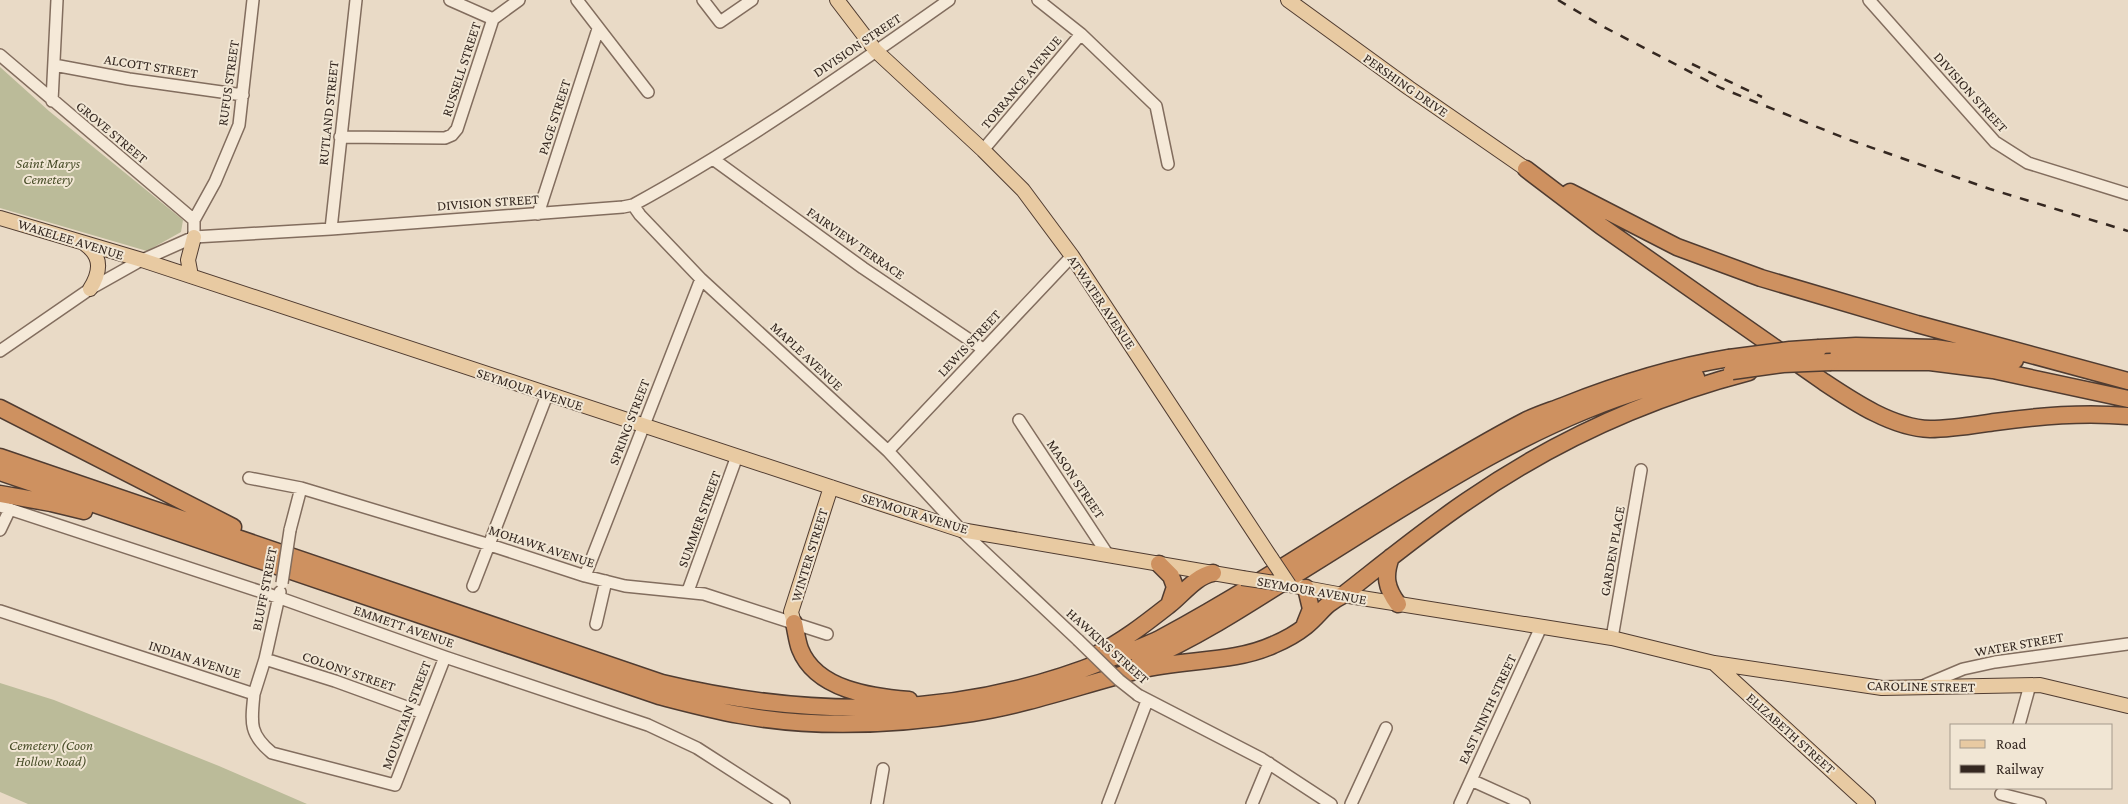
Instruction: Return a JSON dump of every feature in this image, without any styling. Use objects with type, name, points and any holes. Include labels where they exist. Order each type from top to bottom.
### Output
[{"type":"highway","points":[[1526,169],[1677,247],[1761,278],[1917,324],[2128,381]]},
{"type":"highway","points":[[1526,169],[1601,226],[1824,382],[1858,405],[1893,421],[1929,429],[2047,415],[2097,413],[2128,416]]},
{"type":"highway","points":[[1047,697],[1121,671],[1174,648],[1228,617],[1464,469],[1531,434],[1592,407],[1650,387],[1732,368],[1790,350],[1856,346],[1935,348],[2106,376]]},
{"type":"highway","points":[[0,457],[635,675],[729,698],[805,707],[876,709],[946,704],[1027,688],[1088,668],[1160,638],[1457,459],[1527,420],[1592,394],[1649,376],[1783,364],[1930,362],[1993,370],[2128,399]]},
{"type":"highway","points":[[0,472],[659,696],[741,715],[805,722],[883,723],[973,713],[1047,697],[1141,670],[1256,651],[1278,644],[1301,630],[1326,605],[1343,595],[1468,500],[1534,459],[1613,419],[1732,368]]},
{"type":"highway","points":[[0,408],[229,525],[322,566]]},
{"type":"highway","points":[[0,494],[74,508],[169,539],[247,556]]},
{"type":"highway","points":[[1391,557],[1386,579],[1391,594],[1398,604]]},
{"type":"highway","points":[[1159,564],[1171,576],[1175,586],[1169,604]]},
{"type":"highway","points":[[1027,688],[1105,650],[1128,636],[1201,577],[1213,573]]},
{"type":"highway","points":[[1297,586],[1311,608],[1308,619],[1301,630]]},
{"type":"highway","points":[[794,623],[800,650],[804,657],[818,674],[831,681],[880,696],[946,704]]},
{"type":"main road","name":"ATWATER AVENUE","points":[[837,0],[876,51],[983,150],[1023,190],[1072,256],[1271,558],[1297,586]]},
{"type":"main road","name":"PERSHING DRIVE","points":[[1288,0],[1409,88],[1526,169]]},
{"type":"main road","name":"WAKELEE AVENUE","points":[[0,218],[142,260]]},
{"type":"main road","points":[[191,276],[188,260],[194,237]]},
{"type":"main road","points":[[82,242],[92,250],[99,266],[98,277],[90,290]]},
{"type":"main road","name":"SEYMOUR AVENUE","points":[[142,260],[961,530],[1343,595],[1612,638],[1714,663]]},
{"type":"main road","name":"WINTER STREET","points":[[794,623],[792,612],[831,487]]},
{"type":"main road","name":"CAROLINE STREET","points":[[1714,663],[1882,688],[2040,685],[2128,706]]},
{"type":"main road","name":"ELIZABETH STREET","points":[[1714,663],[1868,804]]},
{"type":"street","points":[[52,101],[57,0]]},
{"type":"street","name":"RUFUS STREET","points":[[194,220],[215,182],[239,125],[253,0]]},
{"type":"street","name":"RUTLAND STREET","points":[[331,229],[356,0]]},
{"type":"street","points":[[450,0],[493,18],[519,0]]},
{"type":"street","points":[[576,0],[648,92]]},
{"type":"street","points":[[703,0],[720,22],[752,0]]},
{"type":"street","name":"DIVISION STREET","points":[[0,351],[90,290],[142,260],[194,237],[538,214],[633,205],[713,159],[876,51],[949,0]]},
{"type":"street","points":[[1038,0],[1081,34],[1156,106],[1168,164]]},
{"type":"street","name":"DIVISION STREET","points":[[1869,0],[1995,142],[2028,163],[2128,194]]},
{"type":"street","name":"RUSSELL STREET","points":[[340,137],[445,138],[452,135],[457,129],[493,18]]},
{"type":"street","name":"PAGE STREET","points":[[538,214],[598,29]]},
{"type":"street","name":"TORRANCE AVENUE","points":[[983,150],[1081,34]]},
{"type":"street","name":"GROVE STREET","points":[[0,55],[194,220]]},
{"type":"street","name":"ALCOTT STREET","points":[[54,65],[128,79],[243,95]]},
{"type":"street","name":"FAIRVIEW TERRACE","points":[[713,159],[863,268],[983,349]]},
{"type":"street","name":"MAPLE AVENUE","points":[[633,205],[640,215],[701,279],[888,451],[961,530]]},
{"type":"street","points":[[194,220],[194,237]]},
{"type":"street","name":"LEWIS STREET","points":[[888,451],[1072,256]]},
{"type":"street","name":"SPRING STREET","points":[[585,576],[701,279]]},
{"type":"street","points":[[473,586],[547,395]]},
{"type":"street","name":"MASON STREET","points":[[1019,420],[1108,555]]},
{"type":"street","name":"SUMMER STREET","points":[[688,591],[737,456]]},
{"type":"street","name":"GARDEN PLACE","points":[[1612,638],[1641,470]]},
{"type":"street","name":"MOHAWK AVENUE","points":[[249,478],[301,488],[585,576],[636,588],[688,591],[704,594],[827,634]]},
{"type":"street","name":"BLUFF STREET","points":[[254,694],[280,598],[290,530],[301,488]]},
{"type":"street","points":[[0,530],[5,508]]},
{"type":"street","name":"EMMETT AVENUE","points":[[5,508],[280,598],[648,725],[697,748],[784,804]]},
{"type":"street","name":"HAWKINS STREET","points":[[961,530],[1119,680],[1142,698],[1269,763],[1331,804]]},
{"type":"street","points":[[596,624],[606,581]]},
{"type":"street","name":"INDIAN AVENUE","points":[[0,611],[254,694],[251,719],[258,741],[272,752],[395,785]]},
{"type":"street","name":"EAST NINTH STREET","points":[[1460,804],[1541,627]]},
{"type":"street","name":"WATER STREET","points":[[1919,688],[1963,669],[1995,662],[2128,644]]},
{"type":"street","name":"MOUNTAIN STREET","points":[[395,785],[445,656]]},
{"type":"street","name":"COLONY STREET","points":[[265,659],[335,681],[423,713]]},
{"type":"street","points":[[2019,724],[2030,685]]},
{"type":"street","points":[[1108,804],[1142,698]]},
{"type":"street","points":[[1351,804],[1386,728]]},
{"type":"street","points":[[1252,804],[1269,763]]},
{"type":"street","points":[[877,804],[884,769]]},
{"type":"street","points":[[1471,780],[1524,804]]},
{"type":"street","points":[[2000,795],[2040,804]]},
{"type":"green space","name":"Saint Marys Cemetery","points":[[0,67],[49,111],[183,220],[181,232],[147,251],[0,208]]},
{"type":"green space","name":"Cemetery (Coon Hollow Road)","points":[[0,683],[54,700],[219,766],[307,804],[28,804],[0,792]]},
{"type":"railway","points":[[1558,0],[1602,26],[1721,88],[1847,139],[1990,189],[2128,231]]},
{"type":"railway","points":[[1692,64],[1762,97]]}]
